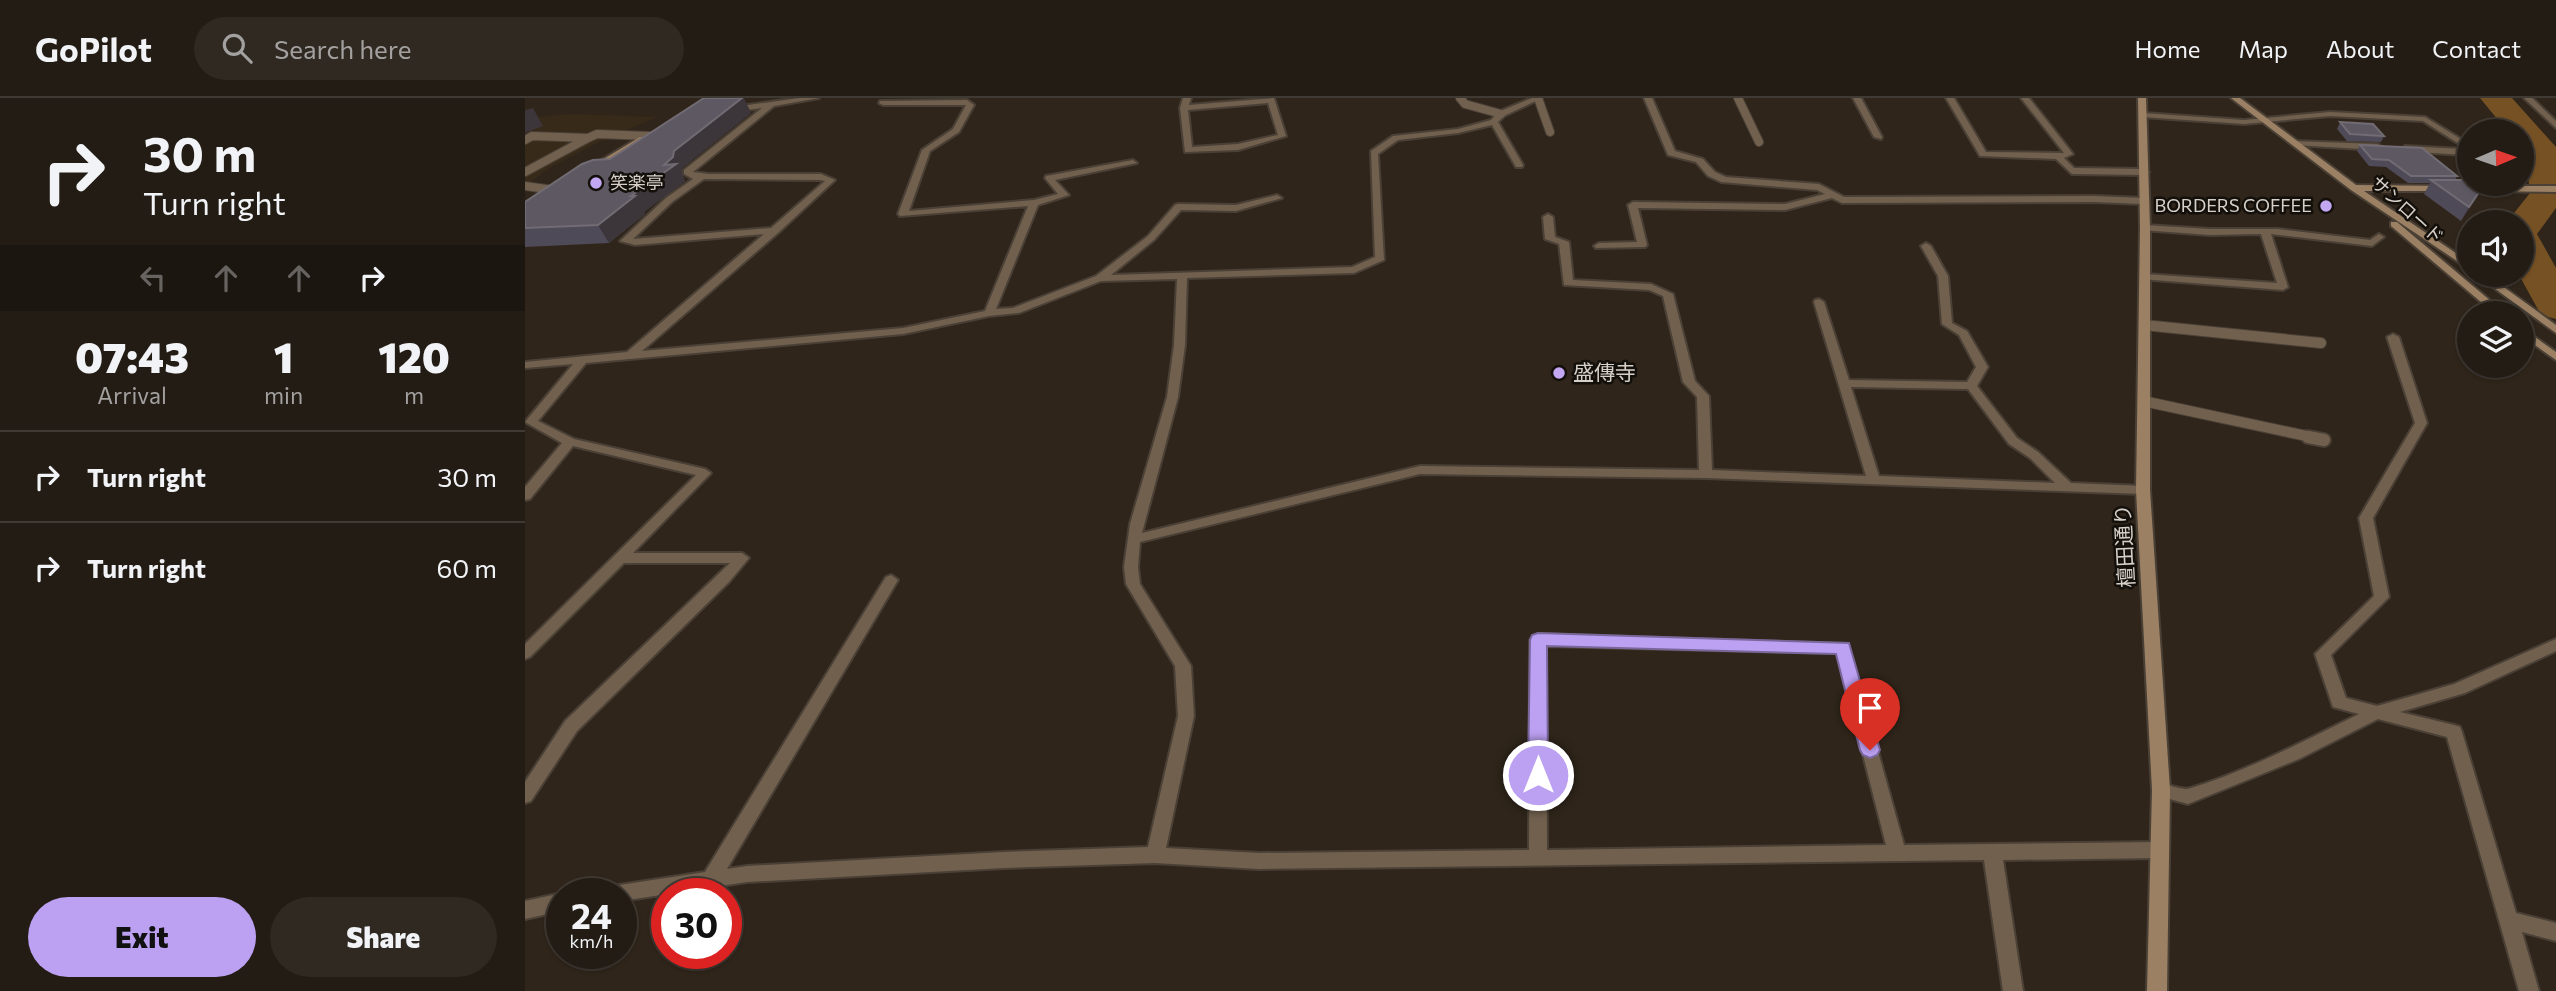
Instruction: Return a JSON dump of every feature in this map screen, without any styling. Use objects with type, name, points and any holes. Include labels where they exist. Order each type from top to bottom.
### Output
[{"type":"street","points":[[717,110],[815,98]]},
{"type":"street","points":[[889,98],[883,103],[967,102],[970,105],[956,130],[926,150],[903,214],[1034,203],[1064,195],[1049,178],[1133,163]]},
{"type":"street","points":[[1184,108],[1271,100],[1282,136],[1238,147],[1188,150],[1184,108],[1187,98]]},
{"type":"street","points":[[1100,278],[1354,270],[1381,258],[1374,153],[1396,138],[1458,131],[1498,118],[1538,98]]},
{"type":"street","points":[[1648,98],[1671,153],[1701,160],[1714,177],[1819,187],[1842,200],[2143,201]]},
{"type":"street","points":[[1857,98],[1878,137]]},
{"type":"street","points":[[1950,98],[1983,154],[2069,154],[2025,98]]},
{"type":"street","name":"檀田通り","points":[[2142,98],[2145,172],[2143,490],[2161,790],[2157,991]]},
{"type":"street","name":"サンロード","points":[[2235,98],[2354,188],[2457,258]]},
{"type":"street","points":[[2528,98],[2556,126]]},
{"type":"street","points":[[631,355],[831,180],[821,177],[701,177],[687,172],[772,104]]},
{"type":"street","points":[[2143,116],[2266,121],[2330,114],[2425,119],[2469,147],[2464,152],[2399,148]]},
{"type":"street","points":[[1498,118],[1519,165]]},
{"type":"street","points":[[577,176],[661,129]]},
{"type":"street","points":[[2295,143],[2386,148]]},
{"type":"street","points":[[2058,156],[2072,171],[2145,172]]},
{"type":"street","points":[[701,177],[669,200],[625,241],[776,230]]},
{"type":"street","points":[[538,198],[565,183]]},
{"type":"street","points":[[2354,188],[2556,189]]},
{"type":"street","name":"サンロード","points":[[2354,188],[2486,301]]},
{"type":"street","points":[[1599,246],[1642,244],[1633,205],[1785,207],[1832,195]]},
{"type":"street","points":[[525,365],[902,331],[989,313],[1016,311],[1100,278],[1151,238],[1178,206],[1236,208],[1277,198]]},
{"type":"street","points":[[989,313],[1034,203]]},
{"type":"street","points":[[1548,217],[1551,239],[1564,242],[1568,283],[1651,287],[1668,294],[1689,382],[1703,396],[1706,474]]},
{"type":"street","points":[[2145,228],[2210,232],[2297,232],[2372,243],[2379,237]]},
{"type":"street","points":[[2145,277],[2283,287],[2265,230]]},
{"type":"street","points":[[1926,246],[1943,276],[1947,324],[1963,333],[1982,367],[1971,386]]},
{"type":"street","points":[[1156,855],[1186,716],[1182,666],[1133,584],[1129,570],[1134,539],[1168,417],[1177,373],[1183,323],[1182,276]]},
{"type":"street","points":[[2499,287],[2556,330]]},
{"type":"street","points":[[1819,302],[1874,480]]},
{"type":"street","points":[[2393,337],[2421,423],[2366,518],[2382,597],[2323,654],[2339,703],[2454,732],[2529,991]]},
{"type":"street","points":[[2534,340],[2556,357]]},
{"type":"street","points":[[525,653],[705,473],[570,442],[531,422],[582,360]]},
{"type":"street","points":[[1844,383],[1971,386]]},
{"type":"street","points":[[1971,386],[2013,441],[2034,455],[2067,487]]},
{"type":"street","points":[[525,496],[570,442]]},
{"type":"street","points":[[1134,539],[1420,470],[1706,474],[2143,490]]},
{"type":"street","points":[[525,796],[571,726],[725,579],[742,558],[620,558]]},
{"type":"street","points":[[711,878],[891,580]]},
{"type":"street","points":[[1538,856],[1538,640],[1843,648],[1897,852]]},
{"type":"street","points":[[2161,790],[2188,797],[2293,754],[2378,712],[2459,689],[2556,645]]},
{"type":"street","points":[[722,878],[747,874],[1156,855],[1259,861],[2160,850]]},
{"type":"street","points":[[1992,851],[2013,991]]},
{"type":"street","points":[[525,910],[546,905]]},
{"type":"street","points":[[2507,919],[2556,932]]},
{"type":"lane","points":[[1460,98],[1465,104],[1498,118]]},
{"type":"lane","points":[[1538,98],[1550,132]]},
{"type":"lane","points":[[1738,98],[1759,142]]},
{"type":"lane","points":[[525,172],[597,134],[649,136]]},
{"type":"lane","points":[[525,140],[532,136],[588,138]]},
{"type":"lane","points":[[525,186],[553,190]]},
{"type":"lane","points":[[2144,325],[2321,343]]},
{"type":"lane","points":[[2143,401],[2324,440]]},
{"type":"shaded area","points":[[571,114],[657,117],[551,167],[525,186],[525,118]]},
{"type":"building","points":[[704,98],[742,98],[674,151],[673,157],[664,165],[676,164],[631,196],[635,196],[598,225],[525,228],[525,202],[582,164],[610,159]]},
{"type":"building","points":[[2340,122],[2373,124],[2384,136],[2350,134]]},
{"type":"building","points":[[2360,145],[2422,148],[2457,176],[2411,176],[2389,160],[2372,159]]},
{"type":"building","points":[[2431,180],[2457,180],[2457,196],[2476,196],[2469,207]]},
{"type":"waterway","points":[[2495,98],[2542,151],[2548,194],[2534,212]]},
{"type":"waterway","points":[[2534,264],[2556,306]]},
{"type":"place","name":"笑楽亭","points":[[596,183]]},
{"type":"place","name":"BORDERS COFFEE","points":[[2326,206]]},
{"type":"place","name":"盛傳寺","points":[[1559,373]]},
{"type":"route","points":[[1538,775],[1538,640],[1843,648],[1870,750]]}]
